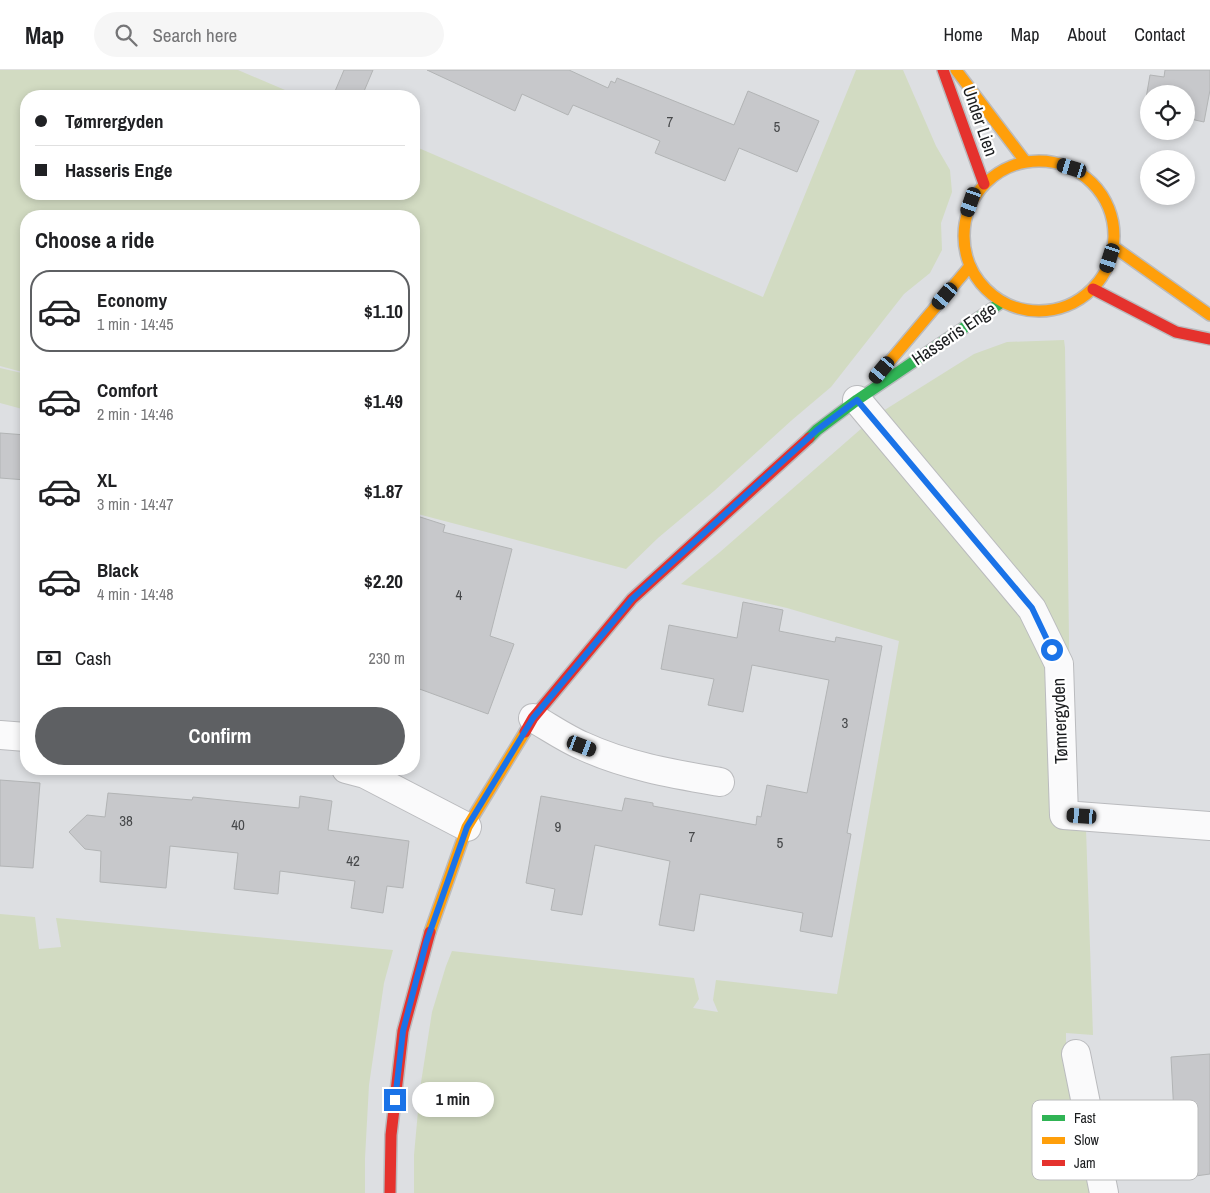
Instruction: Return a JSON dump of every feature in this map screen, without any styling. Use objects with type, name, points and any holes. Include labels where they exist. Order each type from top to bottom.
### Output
[{"type":"street","name":"Under Lien","points":[[943,70],[984,184]]},
{"type":"street","name":"Under Lien","points":[[956,70],[1025,161]]},
{"type":"street","points":[[1025,161],[1057,163],[1072,168],[1092,181],[1106,200],[1114,223],[1114,247],[1107,270],[1093,289],[1073,303],[1049,311],[1025,310],[1002,302],[983,286],[970,266],[964,245],[964,223],[971,202],[984,184],[1003,170],[1025,161]]},
{"type":"street","points":[[1114,247],[1210,315]]},
{"type":"street","name":"Hasseris Enge","points":[[857,400],[970,266]]},
{"type":"street","points":[[1093,289],[1176,332],[1210,339]]},
{"type":"street","name":"Hasseris Enge","points":[[390,1193],[391,1135],[403,1031],[426,943],[467,827],[533,718],[632,599],[817,430],[857,400],[1002,302]]},
{"type":"street","name":"Tømrergyden","points":[[857,400],[1032,608],[1058,664],[1064,815],[1210,826]]},
{"type":"street","points":[[533,718],[582,746],[624,762],[720,782]]},
{"type":"street","points":[[0,735],[20,737]]},
{"type":"street","points":[[367,775],[467,827]]},
{"type":"street","points":[[1076,1054],[1085,1100]]},
{"type":"street","points":[[1101,1180],[1104,1193]]},
{"type":"green space","points":[[0,70],[238,70],[285,90],[20,90],[20,200],[420,200],[420,149],[763,297],[856,70],[903,70],[936,146],[950,170],[952,192],[941,223],[942,250],[930,273],[904,294],[831,387],[658,538],[626,569],[420,515],[420,210],[20,210],[20,371],[0,366]]},
{"type":"green space","points":[[1064,340],[1071,784],[1078,802],[1087,803],[1086,829],[1093,1035],[1066,1033],[1066,1050],[1075,1100],[1032,1100],[1032,1180],[1091,1180],[1093,1193],[414,1193],[414,1155],[420,1089],[432,1012],[452,951],[694,978],[699,999],[693,1008],[718,1012],[713,1000],[716,980],[837,994],[899,641],[787,608],[681,584],[883,411],[974,354],[1007,342]]},
{"type":"green space","points":[[0,368],[20,373],[20,408],[0,403]]},
{"type":"green space","points":[[0,914],[35,917],[39,949],[61,947],[56,918],[393,950],[384,983],[369,1085],[365,1193],[0,1193]]},
{"type":"building","points":[[344,70],[373,70],[365,90],[336,90]]},
{"type":"building","points":[[427,70],[569,70],[608,88],[611,81],[615,83],[617,78],[734,125],[748,91],[819,121],[797,172],[739,148],[725,181],[655,153],[660,141],[573,105],[568,115],[522,94],[515,111]]},
{"type":"building","points":[[1165,70],[1210,70],[1210,90],[1204,122],[1195,120],[1195,85],[1148,85],[1150,75],[1164,77]]},
{"type":"building","points":[[0,433],[20,435],[20,480],[0,478]]},
{"type":"building","points":[[420,517],[445,525],[443,532],[512,549],[490,636],[514,644],[488,714],[420,689]]},
{"type":"building","points":[[743,602],[783,610],[779,631],[835,642],[836,637],[882,646],[847,833],[851,834],[832,937],[800,931],[803,913],[700,894],[694,931],[659,925],[670,861],[595,845],[582,915],[551,910],[555,889],[526,883],[541,796],[622,811],[625,798],[653,803],[653,806],[756,825],[757,816],[761,817],[767,785],[807,793],[829,680],[752,665],[743,712],[708,705],[714,679],[661,669],[669,625],[737,638]]},
{"type":"building","points":[[0,780],[40,783],[33,868],[0,866]]},
{"type":"building","points":[[108,793],[192,800],[193,797],[299,808],[300,796],[332,801],[328,830],[409,841],[403,888],[387,886],[383,913],[351,908],[355,881],[280,871],[278,894],[234,889],[238,853],[170,846],[166,888],[100,882],[101,851],[85,849],[69,832],[87,815],[105,817]]},
{"type":"building","points":[[1210,1054],[1210,1174],[1198,1176],[1198,1100],[1173,1100],[1171,1057]]},
{"type":"traffic: fast","points":[[809,438],[857,400],[1002,302]]},
{"type":"traffic: slow","points":[[956,70],[1025,161]]},
{"type":"traffic: slow","points":[[1039,161],[1054,162],[1068,167],[1092,183],[1108,207],[1113,221],[1114,236],[1113,251],[1108,265],[1092,289],[1068,305],[1054,310],[1039,311],[1024,310],[1010,305],[986,289],[970,265],[965,251],[964,236],[965,221],[970,207],[986,183],[1010,167],[1024,162],[1039,161]]},
{"type":"traffic: slow","points":[[1114,247],[1210,315]]},
{"type":"traffic: slow","points":[[879,374],[970,266]]},
{"type":"traffic: slow","points":[[430,932],[467,827],[525,732]]},
{"type":"traffic: jam","points":[[943,70],[984,184]]},
{"type":"traffic: jam","points":[[1093,289],[1176,332],[1210,339]]},
{"type":"traffic: jam","points":[[525,732],[533,718],[632,599],[809,438]]},
{"type":"traffic: jam","points":[[390,1193],[391,1135],[403,1031],[430,932]]},
{"type":"route","points":[[395,1100],[403,1031],[426,943],[467,827],[533,718],[632,599],[817,430],[857,400],[1032,608],[1052,650]]}]
